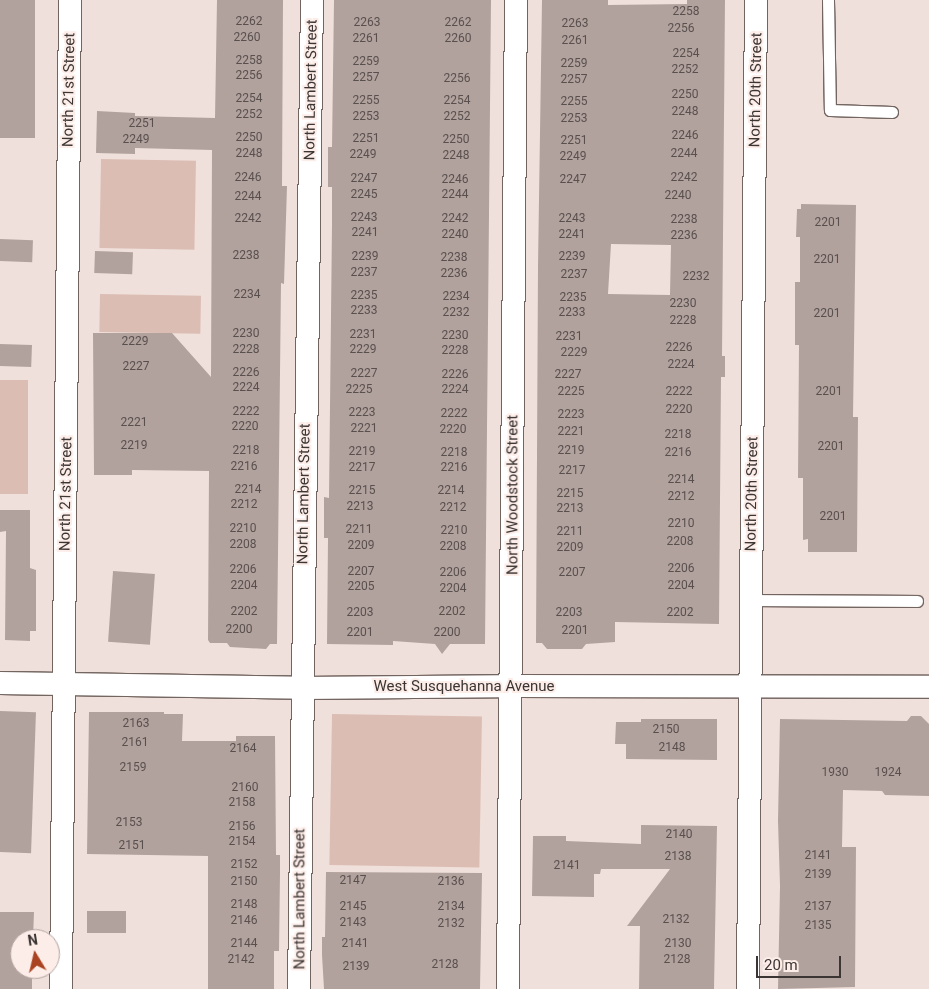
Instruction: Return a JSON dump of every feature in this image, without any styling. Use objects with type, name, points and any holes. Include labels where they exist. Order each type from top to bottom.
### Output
[{"type":"street","name":"North 21st Street","points":[[61,989],[70,0]]},
{"type":"street","name":"North Lambert Street","points":[[299,989],[312,0]]},
{"type":"street","name":"North Woodstock Street","points":[[508,989],[512,686],[516,0]]},
{"type":"street","name":"North 20th Street","points":[[748,989],[756,0]]},
{"type":"street","name":"West Susquehanna Avenue","points":[[0,683],[302,688],[512,686],[929,687]]},
{"type":"lane","points":[[828,0],[830,110],[892,112]]},
{"type":"lane","points":[[751,600],[917,601]]},
{"type":"shaded area","points":[[101,159],[196,161],[194,250],[99,248]]},
{"type":"shaded area","points":[[100,294],[201,296],[200,334],[99,332]]},
{"type":"shaded area","points":[[0,380],[28,380],[28,494],[0,494]]},
{"type":"shaded area","points":[[332,714],[482,717],[479,868],[329,865]]},
{"type":"building","points":[[0,0],[35,0],[35,138],[0,138]]},
{"type":"building","points":[[217,0],[283,0],[282,186],[287,186],[284,284],[281,283],[277,644],[270,644],[266,649],[230,647],[227,643],[210,643],[208,640],[209,471],[132,470],[132,475],[94,475],[93,333],[172,333],[211,377],[212,150],[135,148],[135,154],[96,153],[97,111],[135,113],[135,116],[215,118]]},
{"type":"building","points":[[334,0],[491,0],[485,644],[450,644],[442,654],[435,644],[393,641],[393,645],[327,644],[328,538],[324,538],[324,497],[329,498],[332,187],[328,187],[328,147],[332,147]]},
{"type":"building","points":[[542,0],[608,0],[608,5],[687,4],[687,0],[725,0],[722,356],[725,356],[725,377],[721,377],[719,624],[615,622],[615,642],[586,644],[582,649],[547,649],[542,643],[536,643],[538,266]],"holes":[[[611,244],[671,245],[670,295],[608,294]]]},
{"type":"building","points":[[801,204],[856,205],[853,417],[858,417],[857,552],[808,552],[808,539],[803,540],[803,478],[798,478],[799,345],[795,345],[795,282],[800,282],[800,237],[796,237],[797,209],[801,209]]},
{"type":"building","points":[[0,239],[33,240],[32,262],[0,261]]},
{"type":"building","points":[[95,251],[133,252],[132,274],[94,273]]},
{"type":"building","points":[[0,344],[32,345],[31,367],[0,366]]},
{"type":"building","points":[[0,510],[30,510],[30,568],[36,570],[36,631],[30,631],[30,641],[5,640],[6,531],[0,532]]},
{"type":"building","points":[[113,571],[155,574],[150,645],[108,642]]},
{"type":"building","points":[[0,711],[36,712],[31,853],[0,852]]},
{"type":"building","points":[[89,712],[164,712],[164,714],[183,714],[182,741],[236,741],[236,736],[275,736],[276,855],[280,855],[280,874],[279,951],[274,951],[274,989],[208,989],[208,856],[87,854]]},
{"type":"building","points":[[911,716],[921,716],[929,724],[929,796],[885,795],[882,791],[843,790],[842,847],[856,847],[855,987],[778,989],[780,719],[907,721]]},
{"type":"building","points":[[641,719],[717,719],[717,760],[626,759],[626,744],[615,744],[616,722],[641,722]]},
{"type":"building","points":[[641,825],[717,826],[714,989],[639,989],[640,926],[627,926],[670,869],[601,869],[600,874],[594,874],[594,897],[532,896],[533,836],[566,836],[566,841],[641,844]]},
{"type":"building","points":[[326,872],[482,873],[480,989],[324,989],[322,937],[325,937]]},
{"type":"building","points":[[87,911],[126,911],[126,933],[87,933]]},
{"type":"building","points":[[0,912],[34,912],[33,929],[10,929],[10,979],[32,979],[32,989],[0,989]]}]
